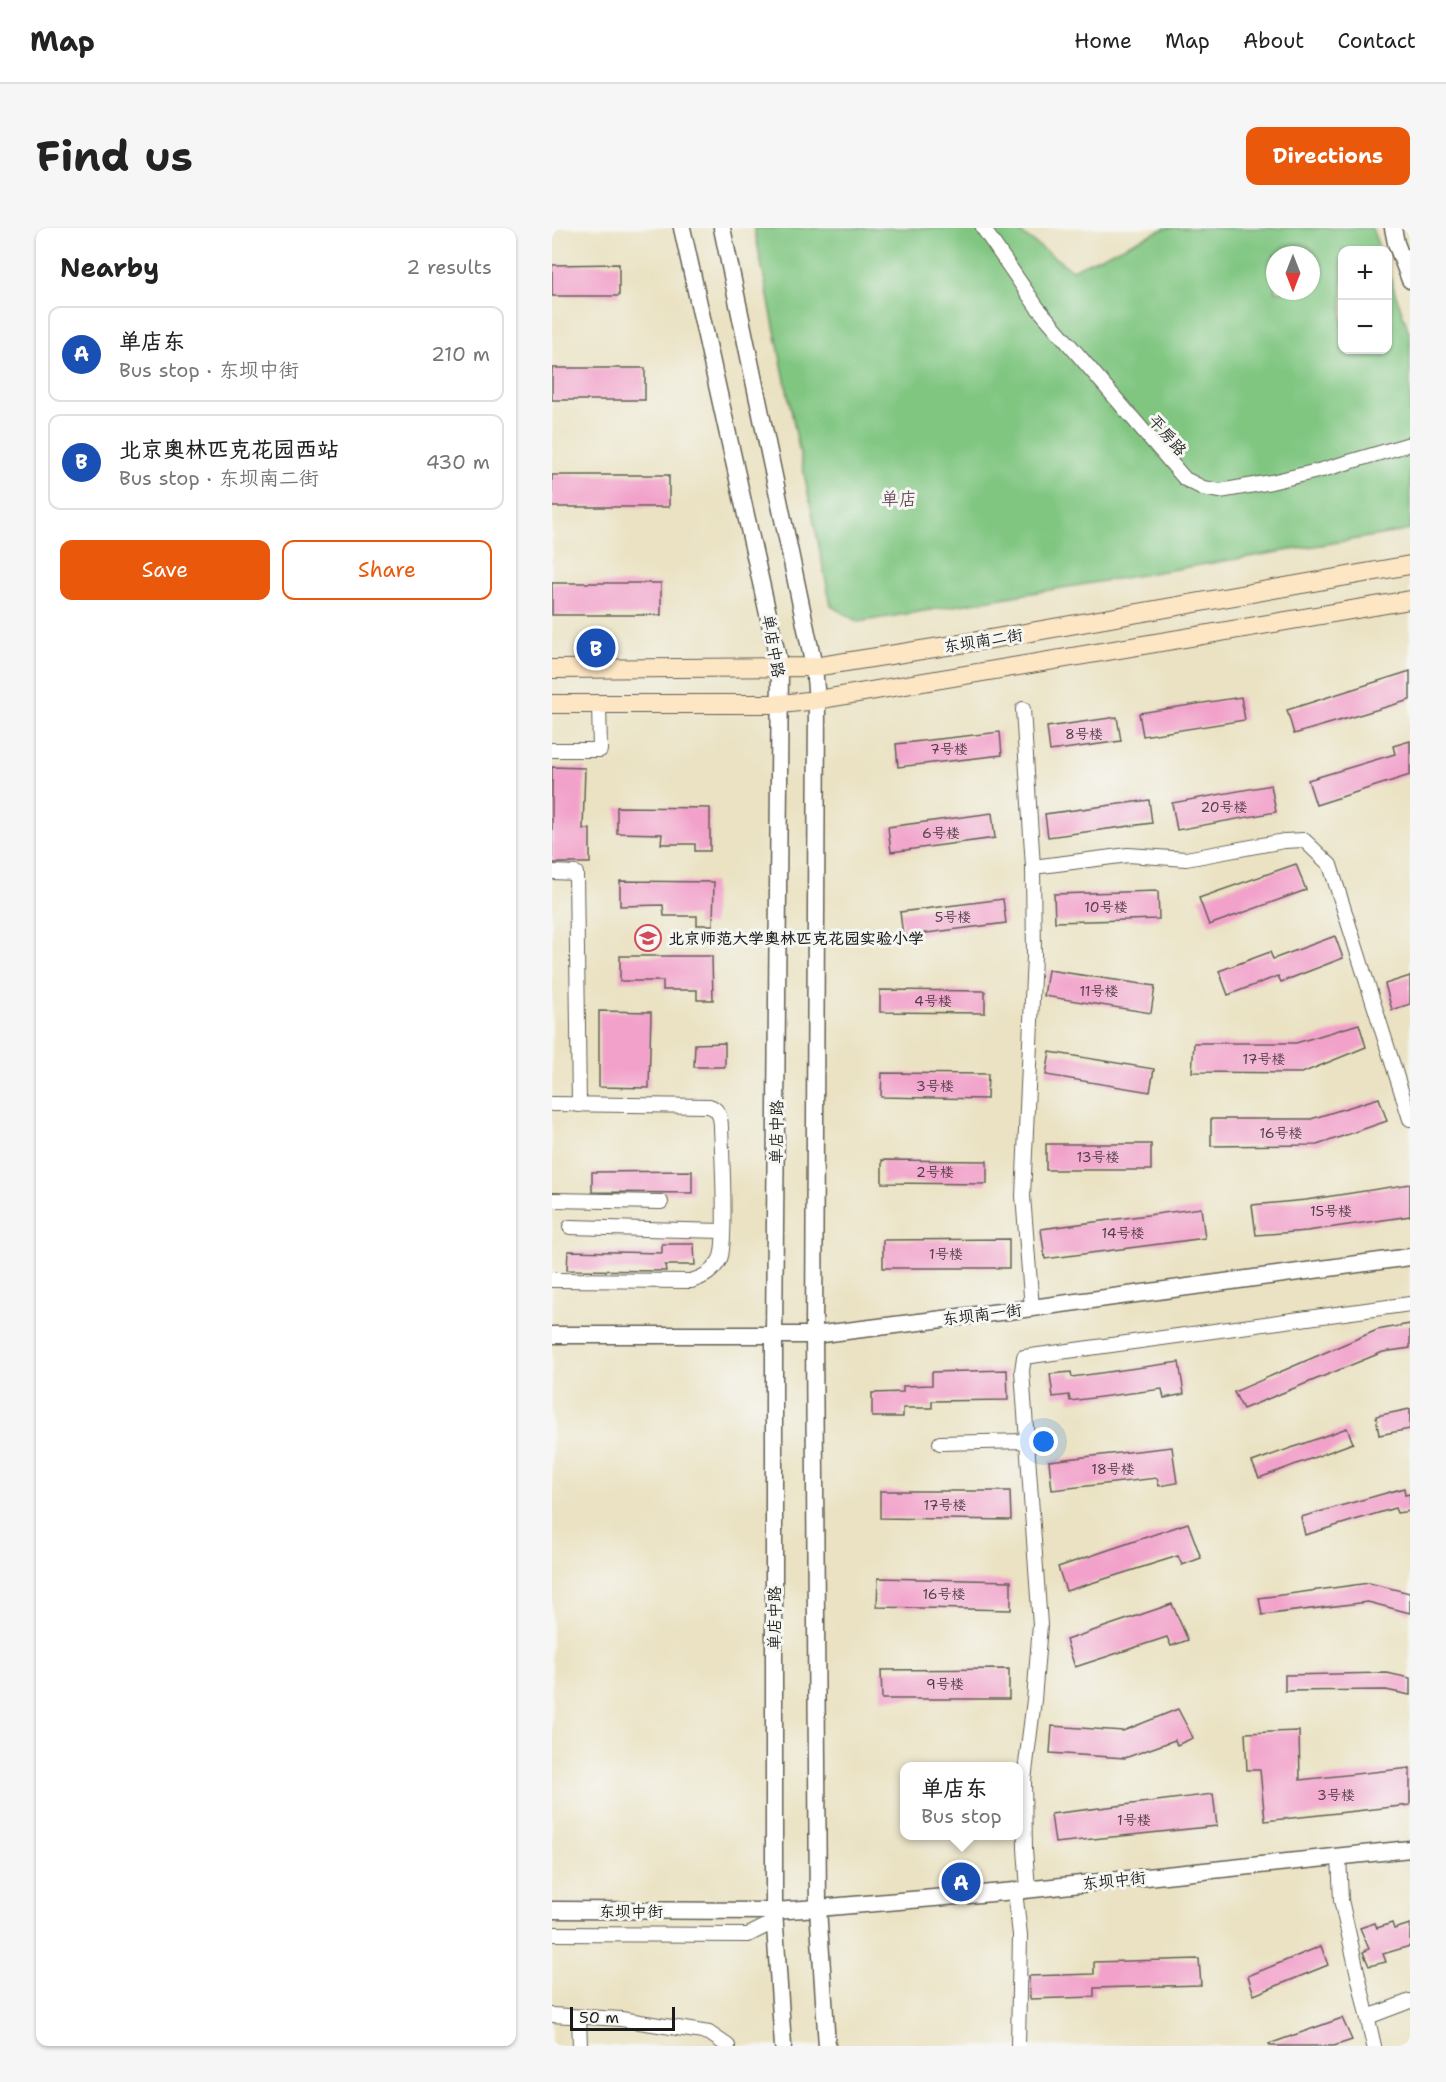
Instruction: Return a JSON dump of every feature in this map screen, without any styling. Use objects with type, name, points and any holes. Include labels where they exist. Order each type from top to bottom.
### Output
[{"type":"main road","name":"东坝南二街","points":[[552,669],[814,667],[991,639],[1410,565]]},
{"type":"main road","name":"东坝南二街","points":[[552,704],[781,704],[817,700],[1410,600]]},
{"type":"street","name":"单店中路","points":[[682,228],[780,668],[774,1335],[774,1916],[783,2046]]},
{"type":"street","name":"单店中路","points":[[722,228],[814,667],[817,700],[814,1335],[818,1908],[827,2046]]},
{"type":"street","name":"平房路","points":[[983,228],[1045,316],[1185,479],[1203,489],[1220,491],[1271,482],[1322,470],[1410,444]]},
{"type":"street","points":[[1393,228],[1396,243],[1410,280]]},
{"type":"street","points":[[552,750],[600,750],[599,704]]},
{"type":"street","points":[[1023,709],[1033,867],[1034,956],[1023,1196],[1032,1308]]},
{"type":"street","points":[[1033,867],[1128,855],[1186,859],[1284,841],[1304,840],[1330,865],[1410,1119]]},
{"type":"street","points":[[552,872],[576,873],[579,1105]]},
{"type":"street","points":[[552,1104],[709,1106],[715,1108],[719,1115],[721,1128],[722,1231],[722,1253],[719,1260],[707,1276],[691,1281],[552,1280]]},
{"type":"street","points":[[552,1200],[661,1202]]},
{"type":"street","points":[[570,1227],[722,1231]]},
{"type":"street","name":"东坝南一街","points":[[552,1335],[814,1335],[1410,1257]]},
{"type":"street","points":[[1018,2046],[1020,1935],[1025,1849],[1024,1780],[1040,1625],[1022,1371],[1024,1357],[1410,1304]]},
{"type":"street","points":[[940,1443],[1027,1441]]},
{"type":"street","name":"东坝中街","points":[[552,1921],[774,1916],[818,1908],[1022,1890],[1410,1849]]},
{"type":"street","points":[[1339,1856],[1341,1900],[1374,2046]]},
{"type":"street","name":"东坝中街","points":[[552,1910],[774,1916]]},
{"type":"street","name":"东坝中街","points":[[552,1934],[748,1935],[774,1916]]},
{"type":"street","points":[[1368,2017],[1410,2001]]},
{"type":"street","points":[[552,2015],[621,2019],[708,2032],[728,2046]]},
{"type":"street","points":[[579,2017],[580,2046]]},
{"type":"green space","points":[[754,228],[1014,228],[1072,270],[1165,228],[1372,228],[1379,246],[1338,246],[1338,354],[1392,354],[1392,283],[1410,335],[1410,530],[858,622],[831,606]]},
{"type":"building","points":[[619,264],[619,296],[552,296],[552,265]]},
{"type":"building","points":[[552,368],[645,368],[645,400],[552,400]]},
{"type":"building","points":[[552,475],[669,475],[669,507],[552,507]]},
{"type":"building","points":[[552,583],[661,583],[661,615],[552,615]]},
{"type":"building","points":[[1410,671],[1410,700],[1294,734],[1287,710]]},
{"type":"building","points":[[1241,697],[1245,720],[1143,736],[1139,713]]},
{"type":"building","points":[[1117,717],[1121,741],[1050,751],[1047,727]]},
{"type":"building","points":[[1000,732],[1002,755],[898,767],[896,744]]},
{"type":"building","points":[[1410,741],[1410,775],[1316,805],[1308,780],[1395,754],[1393,746]]},
{"type":"building","points":[[552,767],[585,768],[583,829],[590,829],[590,863],[552,863]]},
{"type":"building","points":[[1271,785],[1276,812],[1177,830],[1172,803]]},
{"type":"building","points":[[1149,800],[1152,823],[1048,837],[1045,814]]},
{"type":"building","points":[[617,807],[710,808],[710,851],[695,851],[695,844],[661,844],[662,834],[617,833]]},
{"type":"building","points":[[992,813],[995,838],[891,852],[888,827]]},
{"type":"building","points":[[1296,864],[1306,890],[1209,925],[1199,898]]},
{"type":"building","points":[[620,881],[714,882],[713,925],[697,925],[697,916],[664,916],[663,905],[620,906]]},
{"type":"building","points":[[1158,891],[1159,919],[1055,922],[1054,894]]},
{"type":"building","points":[[1003,899],[1006,923],[903,936],[900,912]]},
{"type":"building","points":[[1335,936],[1343,958],[1281,982],[1278,976],[1228,995],[1219,971],[1270,952],[1273,959]]},
{"type":"building","points":[[620,956],[712,956],[713,1000],[697,1000],[697,990],[663,990],[663,981],[620,981]]},
{"type":"building","points":[[1048,970],[1155,986],[1151,1013],[1044,996]]},
{"type":"building","points":[[1410,976],[1410,1004],[1392,1010],[1385,984]]},
{"type":"building","points":[[880,990],[985,991],[985,1013],[880,1012]]},
{"type":"building","points":[[599,1011],[651,1012],[649,1088],[599,1087]]},
{"type":"building","points":[[1359,1024],[1366,1047],[1302,1073],[1192,1072],[1194,1043],[1296,1043]]},
{"type":"building","points":[[725,1043],[725,1067],[694,1067],[695,1044]]},
{"type":"building","points":[[1050,1052],[1154,1069],[1150,1092],[1046,1075]]},
{"type":"building","points":[[882,1073],[988,1074],[987,1099],[881,1097]]},
{"type":"building","points":[[1379,1098],[1387,1121],[1317,1145],[1211,1146],[1211,1119],[1311,1119]]},
{"type":"building","points":[[1046,1144],[1151,1144],[1151,1170],[1046,1170]]},
{"type":"building","points":[[882,1160],[987,1161],[987,1184],[882,1183]]},
{"type":"building","points":[[692,1171],[692,1193],[592,1192],[592,1172]]},
{"type":"building","points":[[1410,1184],[1410,1216],[1307,1231],[1256,1235],[1252,1205],[1306,1200]]},
{"type":"building","points":[[1201,1208],[1205,1238],[1045,1259],[1041,1229]]},
{"type":"building","points":[[1009,1239],[1009,1268],[883,1268],[883,1240]]},
{"type":"building","points":[[662,1244],[694,1244],[695,1265],[665,1265],[666,1271],[567,1270],[568,1251],[662,1253]]},
{"type":"building","points":[[1410,1324],[1410,1348],[1383,1352],[1243,1409],[1234,1392],[1377,1330]]},
{"type":"building","points":[[1179,1362],[1184,1394],[1164,1398],[1162,1389],[1070,1401],[1069,1395],[1053,1397],[1050,1374],[1071,1372],[1072,1377]]},
{"type":"building","points":[[1007,1370],[1008,1400],[932,1401],[932,1408],[903,1408],[903,1417],[872,1417],[872,1393],[903,1392],[903,1386],[932,1385],[932,1372]]},
{"type":"building","points":[[1410,1409],[1410,1429],[1379,1435],[1376,1416]]},
{"type":"building","points":[[1347,1428],[1353,1443],[1259,1478],[1252,1462]]},
{"type":"building","points":[[1172,1447],[1177,1483],[1159,1486],[1157,1478],[1052,1490],[1049,1461]]},
{"type":"building","points":[[1404,1488],[1405,1495],[1410,1494],[1410,1511],[1397,1513],[1395,1508],[1305,1535],[1301,1517]]},
{"type":"building","points":[[880,1491],[1010,1491],[1011,1520],[880,1518]]},
{"type":"building","points":[[1188,1523],[1201,1558],[1182,1565],[1178,1556],[1066,1591],[1058,1567]]},
{"type":"building","points":[[878,1578],[1011,1581],[1011,1610],[877,1607]]},
{"type":"building","points":[[1369,1583],[1410,1593],[1410,1613],[1368,1602],[1262,1615],[1259,1598]]},
{"type":"building","points":[[1172,1604],[1188,1640],[1171,1646],[1167,1637],[1075,1667],[1066,1640]]},
{"type":"building","points":[[1009,1669],[1009,1699],[882,1699],[881,1670]]},
{"type":"building","points":[[1387,1673],[1410,1678],[1410,1695],[1386,1690],[1285,1691],[1285,1675]]},
{"type":"building","points":[[1178,1709],[1193,1738],[1177,1745],[1175,1740],[1125,1758],[1050,1753],[1052,1726],[1123,1731]]},
{"type":"building","points":[[1299,1731],[1300,1780],[1410,1768],[1410,1805],[1265,1821],[1260,1770],[1247,1770],[1245,1733]]},
{"type":"building","points":[[1213,1794],[1217,1826],[1055,1843],[1051,1814]]},
{"type":"building","points":[[1375,1923],[1377,1928],[1392,1923],[1394,1929],[1410,1924],[1410,1946],[1383,1954],[1386,1962],[1369,1966],[1363,1952],[1369,1949],[1360,1928]]},
{"type":"building","points":[[1321,1946],[1328,1965],[1254,1995],[1248,1976]]},
{"type":"building","points":[[1199,1959],[1201,1985],[1094,1988],[1094,1997],[1030,1999],[1029,1976],[1094,1974],[1094,1962]]},
{"type":"building","points":[[1342,2018],[1352,2040],[1334,2046],[1270,2046],[1269,2044]]},
{"type":"place","name":"北京奥林匹克花园西站","points":[[596,648]]},
{"type":"place","name":"北京师范大学奥林匹克花园实验小学","points":[[648,938]]},
{"type":"place","name":"单店东","points":[[961,1882]]},
{"type":"district","name":"单店","points":[[899,499]]}]
